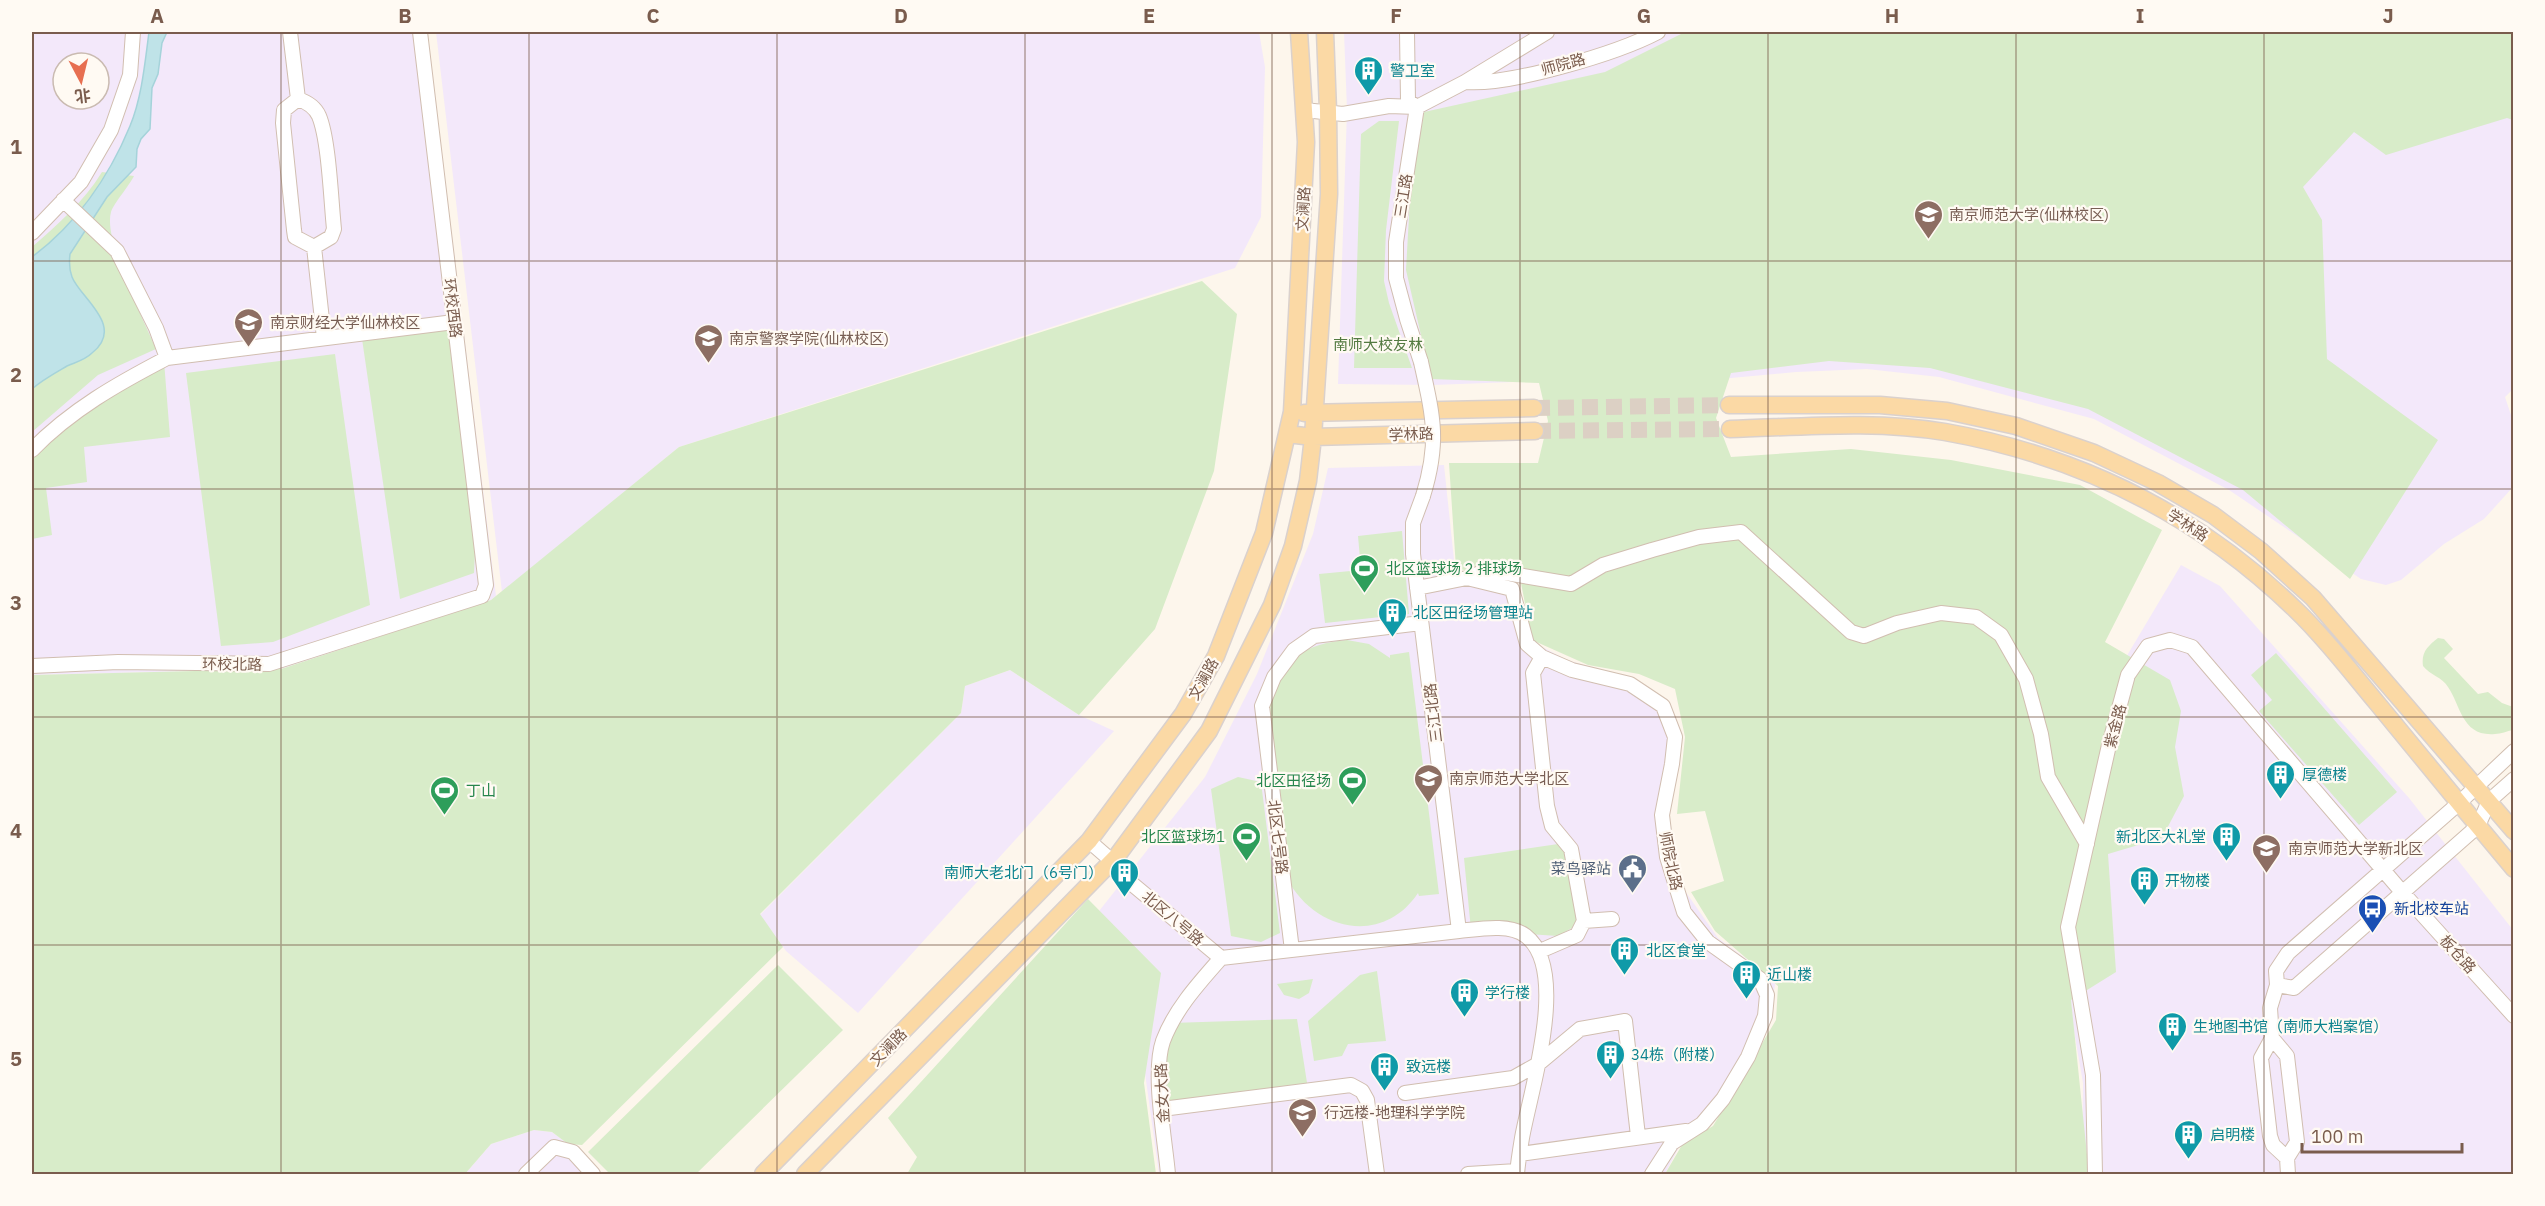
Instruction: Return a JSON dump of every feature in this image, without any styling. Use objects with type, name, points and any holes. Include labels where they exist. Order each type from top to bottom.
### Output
[{"type":"main road","name":"文澜路","points":[[763,1174],[1089,841],[1184,714],[1216,656],[1264,533],[1292,411],[1306,142],[1299,32]]},
{"type":"main road","name":"文澜路","points":[[804,1174],[1112,861],[1209,731],[1272,605],[1293,546],[1308,481],[1313,437],[1329,194],[1324,32]]},
{"type":"main road","name":"学林路","points":[[1729,405],[1880,405],[1947,411],[2016,426],[2094,453],[2158,483],[2213,515],[2261,552],[2313,598],[2514,831]]},
{"type":"main road","name":"学林路","points":[[1292,411],[1315,413],[1534,408]]},
{"type":"main road","name":"学林路","points":[[1730,429],[1878,426],[1944,432],[2010,447],[2077,469],[2152,501],[2245,564],[2299,613],[2339,657],[2458,804],[2514,869]]},
{"type":"main road","name":"学林路","points":[[1287,434],[1313,437],[1534,431]]},
{"type":"street","points":[[32,233],[81,182],[111,130],[130,75],[133,32]]},
{"type":"street","points":[[290,32],[298,99]]},
{"type":"street","name":"环校西路","points":[[420,32],[486,585]]},
{"type":"street","name":"三江路","points":[[1407,32],[1408,101],[1417,108],[1396,242],[1396,269],[1407,319],[1421,362],[1435,434]]},
{"type":"street","name":"师院路","points":[[1417,108],[1547,32]]},
{"type":"street","name":"师院路","points":[[1465,82],[1483,83],[1561,66],[1639,42],[1658,32]]},
{"type":"street","points":[[298,99],[284,110],[283,123],[294,230],[295,237],[300,242],[314,247]]},
{"type":"street","points":[[298,99],[313,107],[319,115],[328,168],[334,229],[331,237],[314,247]]},
{"type":"street","points":[[1304,110],[1343,114],[1389,106],[1417,108]]},
{"type":"street","points":[[63,200],[117,250],[156,328],[167,358]]},
{"type":"street","points":[[314,247],[324,338]]},
{"type":"street","points":[[32,450],[75,411],[126,379],[167,358],[453,322]]},
{"type":"street","name":"三江北路","points":[[1435,434],[1430,472],[1413,523],[1413,554],[1460,931]]},
{"type":"street","points":[[1467,578],[1488,570],[1571,584],[1603,565],[1652,550],[1699,537],[1741,532],[1851,632],[1864,636],[1897,623],[1941,613],[1976,617],[2001,635],[2026,679],[2041,734],[2048,777],[2086,844]]},
{"type":"street","name":"师院北路","points":[[1417,588],[1467,578],[1512,590],[1527,644],[1542,657],[1572,670],[1630,684],[1663,706],[1675,737],[1662,815],[1667,857],[1684,912],[1708,942],[1761,978],[1767,995],[1765,1016],[1748,1057],[1723,1099],[1702,1124],[1672,1143],[1652,1174]]},
{"type":"street","name":"环校北路","points":[[32,666],[117,662],[269,664],[482,596],[486,585]]},
{"type":"street","name":"北区七号路","points":[[1292,950],[1262,706],[1274,677],[1294,650],[1314,636],[1421,623]]},
{"type":"street","name":"紫金路","points":[[2095,1174],[2093,1075],[2068,927],[2128,675],[2148,646],[2170,640],[2192,647],[2402,892]]},
{"type":"street","points":[[1540,951],[1577,935],[1584,921],[1571,849],[1552,826],[1547,806],[1533,673],[1542,657]]},
{"type":"street","points":[[2287,1158],[2272,1145],[2261,1059],[2272,1038],[2270,1008],[2277,985],[2276,970],[2288,953],[2458,804],[2514,751]]},
{"type":"street","points":[[2277,985],[2294,988],[2478,826],[2489,801],[2514,779]]},
{"type":"street","name":"北区八号路","points":[[1089,841],[1112,861],[1125,878],[1221,958]]},
{"type":"street","name":"板仓路","points":[[2402,892],[2514,1016]]},
{"type":"street","points":[[1584,921],[1612,919]]},
{"type":"street","points":[[1221,958],[1460,931],[1504,929],[1525,935],[1540,951],[1545,979],[1546,1011],[1517,1173],[1468,1174]]},
{"type":"street","name":"金女大路","points":[[1168,1174],[1158,1068],[1162,1043],[1191,992],[1221,958]]},
{"type":"street","points":[[1405,1093],[1513,1078],[1538,1064],[1580,1029],[1625,1020],[1638,1136]]},
{"type":"street","points":[[2272,1038],[2287,1056],[2297,1142],[2287,1158],[2288,1174]]},
{"type":"street","points":[[1162,1109],[1351,1085],[1362,1091],[1367,1100],[1377,1174]]},
{"type":"street","points":[[1520,1154],[1694,1129]]},
{"type":"street","points":[[526,1174],[554,1147],[573,1152],[593,1174]]},
{"type":"shaded area","name":"南京财经大学仙林校区","points":[[32,32],[427,32],[496,596],[491,600],[281,669],[32,675]]},
{"type":"shaded area","name":"南京警察学院(仙林校区)","points":[[436,32],[1259,32],[1265,67],[1261,217],[1235,268],[679,447],[502,592]]},
{"type":"shaded area","name":"南京师范大学(仙林校区)","points":[[1344,32],[2513,32],[2514,388],[2505,397],[2513,421],[2513,487],[2484,519],[2444,544],[2401,580],[2386,585],[2361,579],[2229,490],[2094,419],[1939,377],[1867,369],[1796,372],[1720,379],[1589,379],[1433,385],[1338,384],[1347,110]]},
{"type":"shaded area","name":"南京师范大学北区","points":[[1444,465],[1455,569],[1518,584],[1529,640],[1567,660],[1624,677],[1667,702],[1680,744],[1668,829],[1683,888],[1718,938],[1776,981],[1761,1051],[1681,1143],[1665,1174],[1159,1174],[1144,1066],[1073,944],[1205,777],[1257,674],[1313,534],[1328,468]]},
{"type":"shaded area","name":"南京师范大学新北区","points":[[2181,565],[2220,586],[2409,798],[2513,930],[2513,1174],[2082,1174],[2083,1083],[2055,922],[2119,669]]},
{"type":"shaded area","points":[[1010,670],[1079,715],[1114,731],[858,1013],[786,951],[760,915],[961,713],[965,686]]},
{"type":"shaded area","points":[[534,1130],[552,1132],[568,1144],[595,1174],[465,1174],[491,1144]]},
{"type":"green space","points":[[1685,32],[2513,32],[2513,120],[2507,118],[2386,155],[2354,132],[2303,187],[2322,220],[2327,359],[2438,440],[2350,579],[2243,490],[2088,409],[1930,368],[1829,361],[1731,373],[1716,418],[1731,457],[1851,449],[1951,460],[2080,485],[2162,530],[2105,642],[2170,680],[2181,711],[2175,747],[2184,796],[2162,838],[2108,854],[2116,972],[2071,1000],[2089,1174],[1665,1174],[1682,1145],[1713,1126],[1776,1020],[1778,986],[1715,931],[1691,892],[1724,881],[1705,811],[1677,814],[1685,737],[1675,689],[1639,674],[1588,665],[1532,640],[1521,583],[1456,568],[1449,463],[1538,463],[1548,421],[1539,383],[1431,379],[1406,270],[1410,198],[1424,112],[1605,72]]},
{"type":"green space","name":"南师大校友林","points":[[1379,121],[1399,121],[1386,230],[1384,281],[1389,303],[1412,368],[1354,368],[1361,134]]},
{"type":"green space","points":[[102,172],[134,176],[111,212],[110,225],[113,242],[134,301],[156,349],[98,375],[32,432],[32,247],[78,203]]},
{"type":"green space","name":"丁山","points":[[1202,281],[1237,314],[1214,471],[1155,629],[1079,715],[1010,670],[965,686],[961,713],[760,914],[783,947],[582,1145],[568,1144],[552,1132],[534,1130],[491,1144],[465,1174],[32,1174],[32,675],[281,669],[491,600],[679,447]]},
{"type":"green space","points":[[448,321],[475,553],[474,573],[400,599],[361,332]]},
{"type":"green space","points":[[335,354],[370,605],[273,642],[221,646],[186,373]]},
{"type":"green space","points":[[164,361],[170,437],[84,447],[87,482],[46,488],[52,535],[32,539],[32,451],[68,417]]},
{"type":"green space","name":"北区篮球场 2 排球场","points":[[1402,531],[1409,614],[1325,623],[1319,574],[1361,570],[1358,536]]},
{"type":"green space","points":[[2438,638],[2444,639],[2453,649],[2444,658],[2478,694],[2488,692],[2502,703],[2513,707],[2513,730],[2484,734],[2476,731],[2464,719],[2445,684],[2423,666],[2426,650]]},
{"type":"green space","name":"北区田径场","points":[[1347,640],[1369,644],[1390,658],[1390,655],[1409,652],[1439,894],[1419,896],[1418,893],[1403,910],[1386,921],[1368,926],[1349,925],[1330,920],[1313,910],[1299,896],[1287,878],[1266,703],[1280,676],[1296,657],[1317,646]]},
{"type":"green space","points":[[2276,653],[2397,792],[2359,825],[2259,711],[2272,700],[2251,675]]},
{"type":"green space","name":"北区篮球场1","points":[[1238,777],[1261,782],[1280,933],[1261,942],[1231,936],[1211,789]]},
{"type":"green space","points":[[1565,843],[1584,921],[1558,936],[1471,930],[1464,858]]},
{"type":"green space","points":[[1088,899],[1161,973],[1144,1083],[1156,1174],[907,1174],[917,1157],[888,1118]]},
{"type":"green space","points":[[778,965],[843,1030],[696,1174],[610,1174],[588,1152]]},
{"type":"green space","points":[[1377,971],[1386,1041],[1348,1044],[1342,1056],[1314,1061],[1308,1021],[1360,975]]},
{"type":"green space","points":[[1313,979],[1309,993],[1299,999],[1284,995],[1277,984]]},
{"type":"green space","points":[[1297,1019],[1308,1089],[1162,1109],[1158,1068],[1171,1023]]},
{"type":"water","points":[[149,32],[167,32],[162,43],[158,74],[152,88],[150,129],[141,139],[137,149],[136,167],[107,197],[70,254],[72,277],[103,323],[104,333],[101,343],[86,357],[58,371],[32,389],[32,257],[63,230],[90,198],[122,145],[130,126],[143,79]]},
{"type":"tunnel","points":[[1534,408],[1729,405]]},
{"type":"tunnel","points":[[1535,431],[1730,429]]},
{"type":"place","name":"警卫室","points":[[1369,96]]},
{"type":"place","name":"南京师范大学(仙林校区)","points":[[1928,240]]},
{"type":"place","name":"南京财经大学仙林校区","points":[[249,348]]},
{"type":"place","name":"南京警察学院(仙林校区)","points":[[708,364]]},
{"type":"place","name":"北区篮球场 2 排球场","points":[[1365,594]]},
{"type":"place","name":"北区田径场管理站","points":[[1392,638]]},
{"type":"place","name":"厚德楼","points":[[2281,800]]},
{"type":"place","name":"南京师范大学北区","points":[[1428,804]]},
{"type":"place","name":"北区田径场","points":[[1352,806]]},
{"type":"place","name":"丁山","points":[[445,816]]},
{"type":"place","name":"北区篮球场1","points":[[1246,862]]},
{"type":"place","name":"新北区大礼堂","points":[[2227,862]]},
{"type":"place","name":"南京师范大学新北区","points":[[2267,874]]},
{"type":"place","name":"菜鸟驿站","points":[[1632,894]]},
{"type":"place","name":"南师大老北门（6号门）","points":[[1124,898]]},
{"type":"place","name":"开物楼","points":[[2144,906]]},
{"type":"place","name":"新北校车站","points":[[2373,934]]},
{"type":"place","name":"北区食堂","points":[[1625,976]]},
{"type":"place","name":"近山楼","points":[[1746,1000]]},
{"type":"place","name":"学行楼","points":[[1464,1018]]},
{"type":"place","name":"生地图书馆（南师大档案馆）","points":[[2172,1052]]},
{"type":"place","name":"34栋（附楼）","points":[[1610,1080]]},
{"type":"place","name":"致远楼","points":[[1385,1092]]},
{"type":"place","name":"行远楼-地理科学学院","points":[[1303,1138]]},
{"type":"place","name":"启明楼","points":[[2189,1160]]}]
